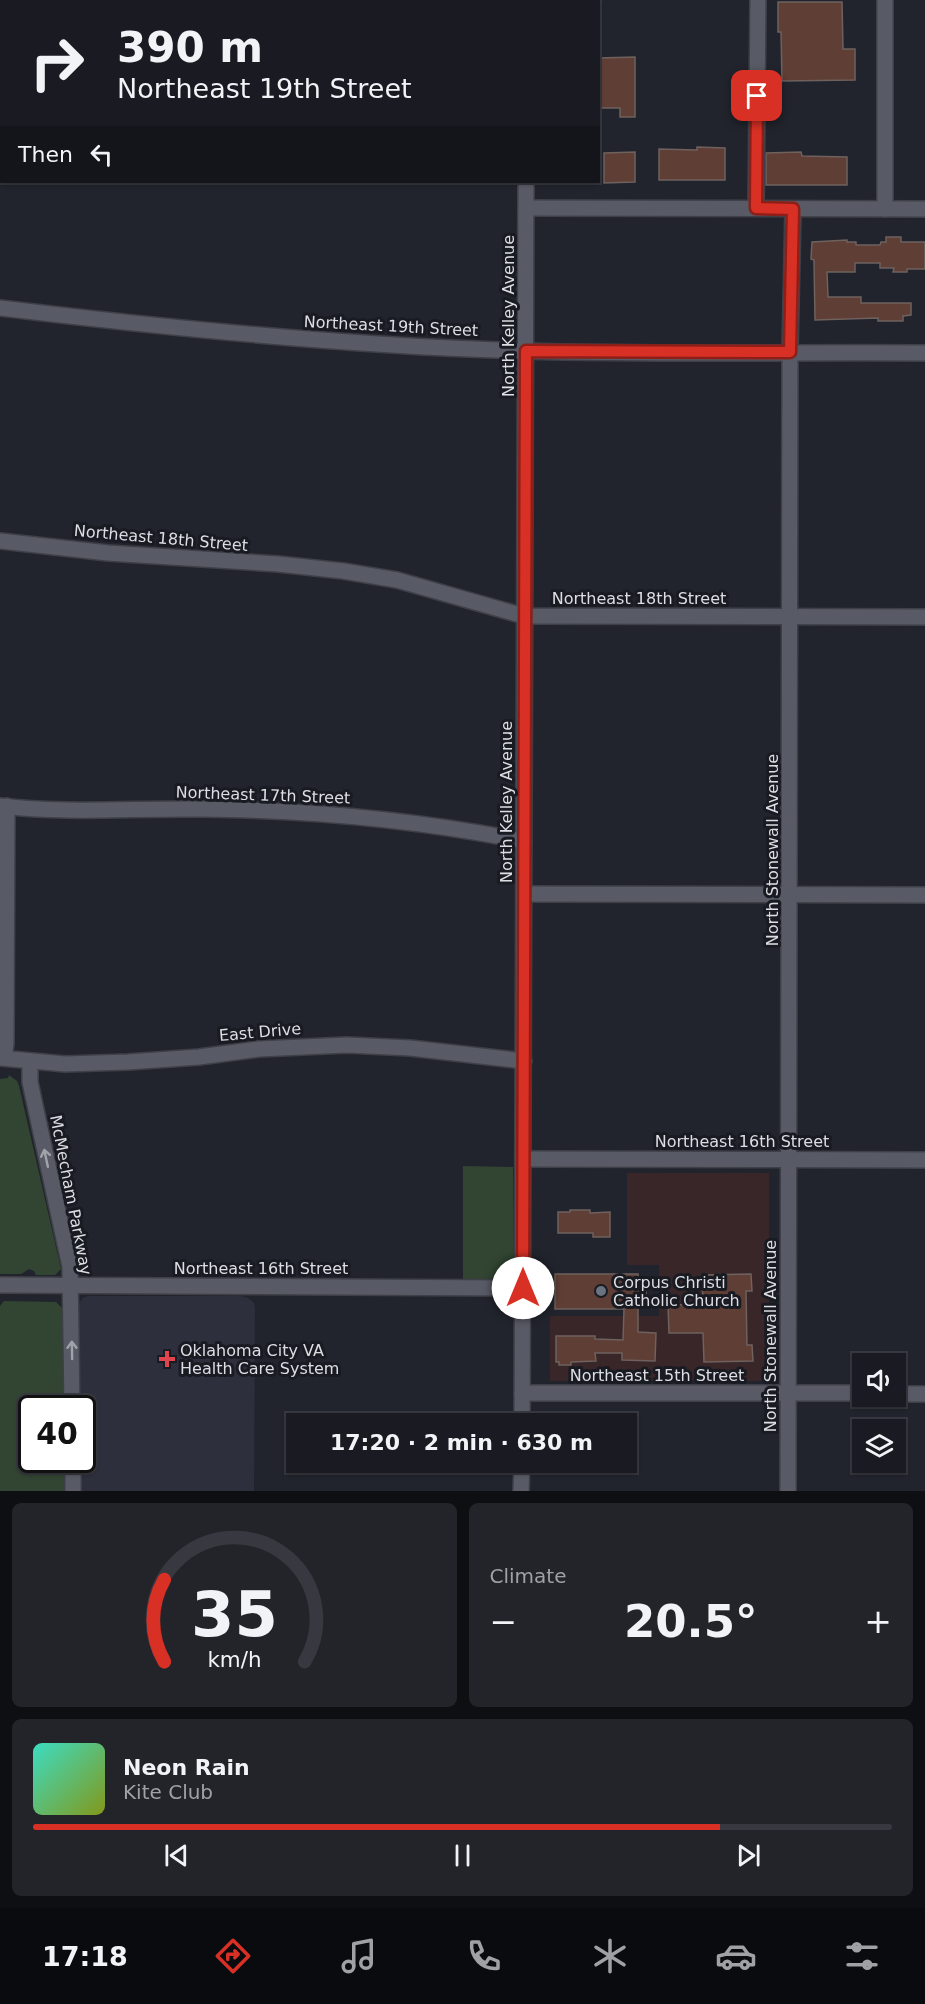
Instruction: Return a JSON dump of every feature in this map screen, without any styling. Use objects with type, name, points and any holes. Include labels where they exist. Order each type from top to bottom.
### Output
[{"type":"street","points":[[756,208],[758,0]]},
{"type":"street","points":[[885,0],[885,209]]},
{"type":"street","name":"North Kelley Avenue","points":[[522,1413],[526,183]]},
{"type":"street","points":[[526,208],[925,209]]},
{"type":"street","name":"North Stonewall Avenue","points":[[788,1491],[790,352],[793,209]]},
{"type":"street","name":"Northeast 19th Street","points":[[0,308],[306,340],[526,351],[925,353]]},
{"type":"street","name":"Northeast 18th Street","points":[[0,541],[129,555],[287,565],[343,571],[397,580],[524,616],[925,617]]},
{"type":"street","points":[[2,1058],[6,1044],[3,806]]},
{"type":"street","name":"Northeast 17th Street","points":[[3,806],[64,810],[201,809],[342,815],[464,830],[524,841]]},
{"type":"street","points":[[524,894],[925,895]]},
{"type":"street","name":"East Drive","points":[[2,1058],[65,1064],[128,1062],[259,1049],[347,1045],[410,1048],[524,1061]]},
{"type":"street","name":"McMecham Parkway","points":[[30,1061],[30,1082],[70,1267],[72,1395]]},
{"type":"street","name":"Northeast 16th Street","points":[[523,1159],[925,1160]]},
{"type":"street","name":"Northeast 16th Street","points":[[0,1286],[523,1288]]},
{"type":"street","name":"Northeast 15th Street","points":[[522,1393],[852,1394]]},
{"type":"street","points":[[906,1394],[925,1394]]},
{"type":"street","points":[[73,1473],[73,1491]]},
{"type":"street","points":[[521,1491],[522,1473]]},
{"type":"shaded area","points":[[627,1173],[769,1173],[769,1381],[550,1381],[550,1316],[659,1316],[659,1265],[627,1265]]},
{"type":"shaded area","name":"Oklahoma City VA Health Care System","points":[[88,1296],[241,1296],[254,1303],[254,1491],[82,1491],[82,1473],[96,1473],[96,1395],[81,1395],[78,1305],[83,1298]]},
{"type":"green space","points":[[9,1075],[17,1081],[19,1086],[61,1269],[55,1275],[36,1275],[29,1269],[21,1274],[0,1274],[0,1079],[8,1078]]},
{"type":"green space","points":[[463,1166],[513,1167],[514,1269],[504,1280],[463,1279]]},
{"type":"green space","points":[[4,1301],[56,1302],[62,1308],[64,1395],[18,1395],[18,1473],[65,1473],[66,1491],[0,1491],[0,1306]]},
{"type":"building","points":[[778,2],[842,2],[843,49],[855,49],[855,80],[782,81]]},
{"type":"building","points":[[635,57],[635,117],[620,117],[620,108],[600,108],[600,58]]},
{"type":"building","points":[[697,147],[725,148],[725,180],[659,180],[659,149],[697,150]]},
{"type":"building","points":[[635,152],[635,182],[604,183],[604,153]]},
{"type":"building","points":[[801,152],[802,156],[847,157],[847,185],[766,185],[766,153]]},
{"type":"building","points":[[886,237],[901,237],[901,242],[925,242],[925,269],[893,272],[894,268],[880,268],[880,263],[855,263],[855,272],[827,272],[828,297],[861,297],[861,303],[911,303],[911,315],[903,316],[903,321],[878,321],[878,318],[815,320],[812,242],[847,240],[847,242],[856,242],[856,245],[880,245],[881,242],[886,242]]},
{"type":"building","points":[[570,1210],[590,1210],[590,1213],[610,1212],[610,1237],[593,1237],[593,1233],[558,1233],[558,1212],[570,1212]]},
{"type":"building","points":[[555,1274],[638,1274],[638,1278],[646,1278],[646,1304],[638,1304],[638,1332],[656,1333],[655,1361],[622,1360],[622,1353],[595,1353],[596,1361],[559,1365],[559,1362],[556,1362],[556,1336],[595,1336],[595,1339],[623,1340],[624,1309],[555,1309]]},
{"type":"building","points":[[751,1274],[752,1291],[746,1291],[747,1345],[752,1345],[753,1361],[704,1362],[703,1333],[669,1333],[668,1305],[703,1304],[702,1275]]},
{"type":"place","name":"Corpus Christi Catholic Church","points":[[601,1291]]},
{"type":"place","name":"Oklahoma City VA Health Care System","points":[[167,1359]]},
{"type":"route","points":[[523,1288],[526,351],[790,352],[793,209],[756,208],[757,96]]}]
